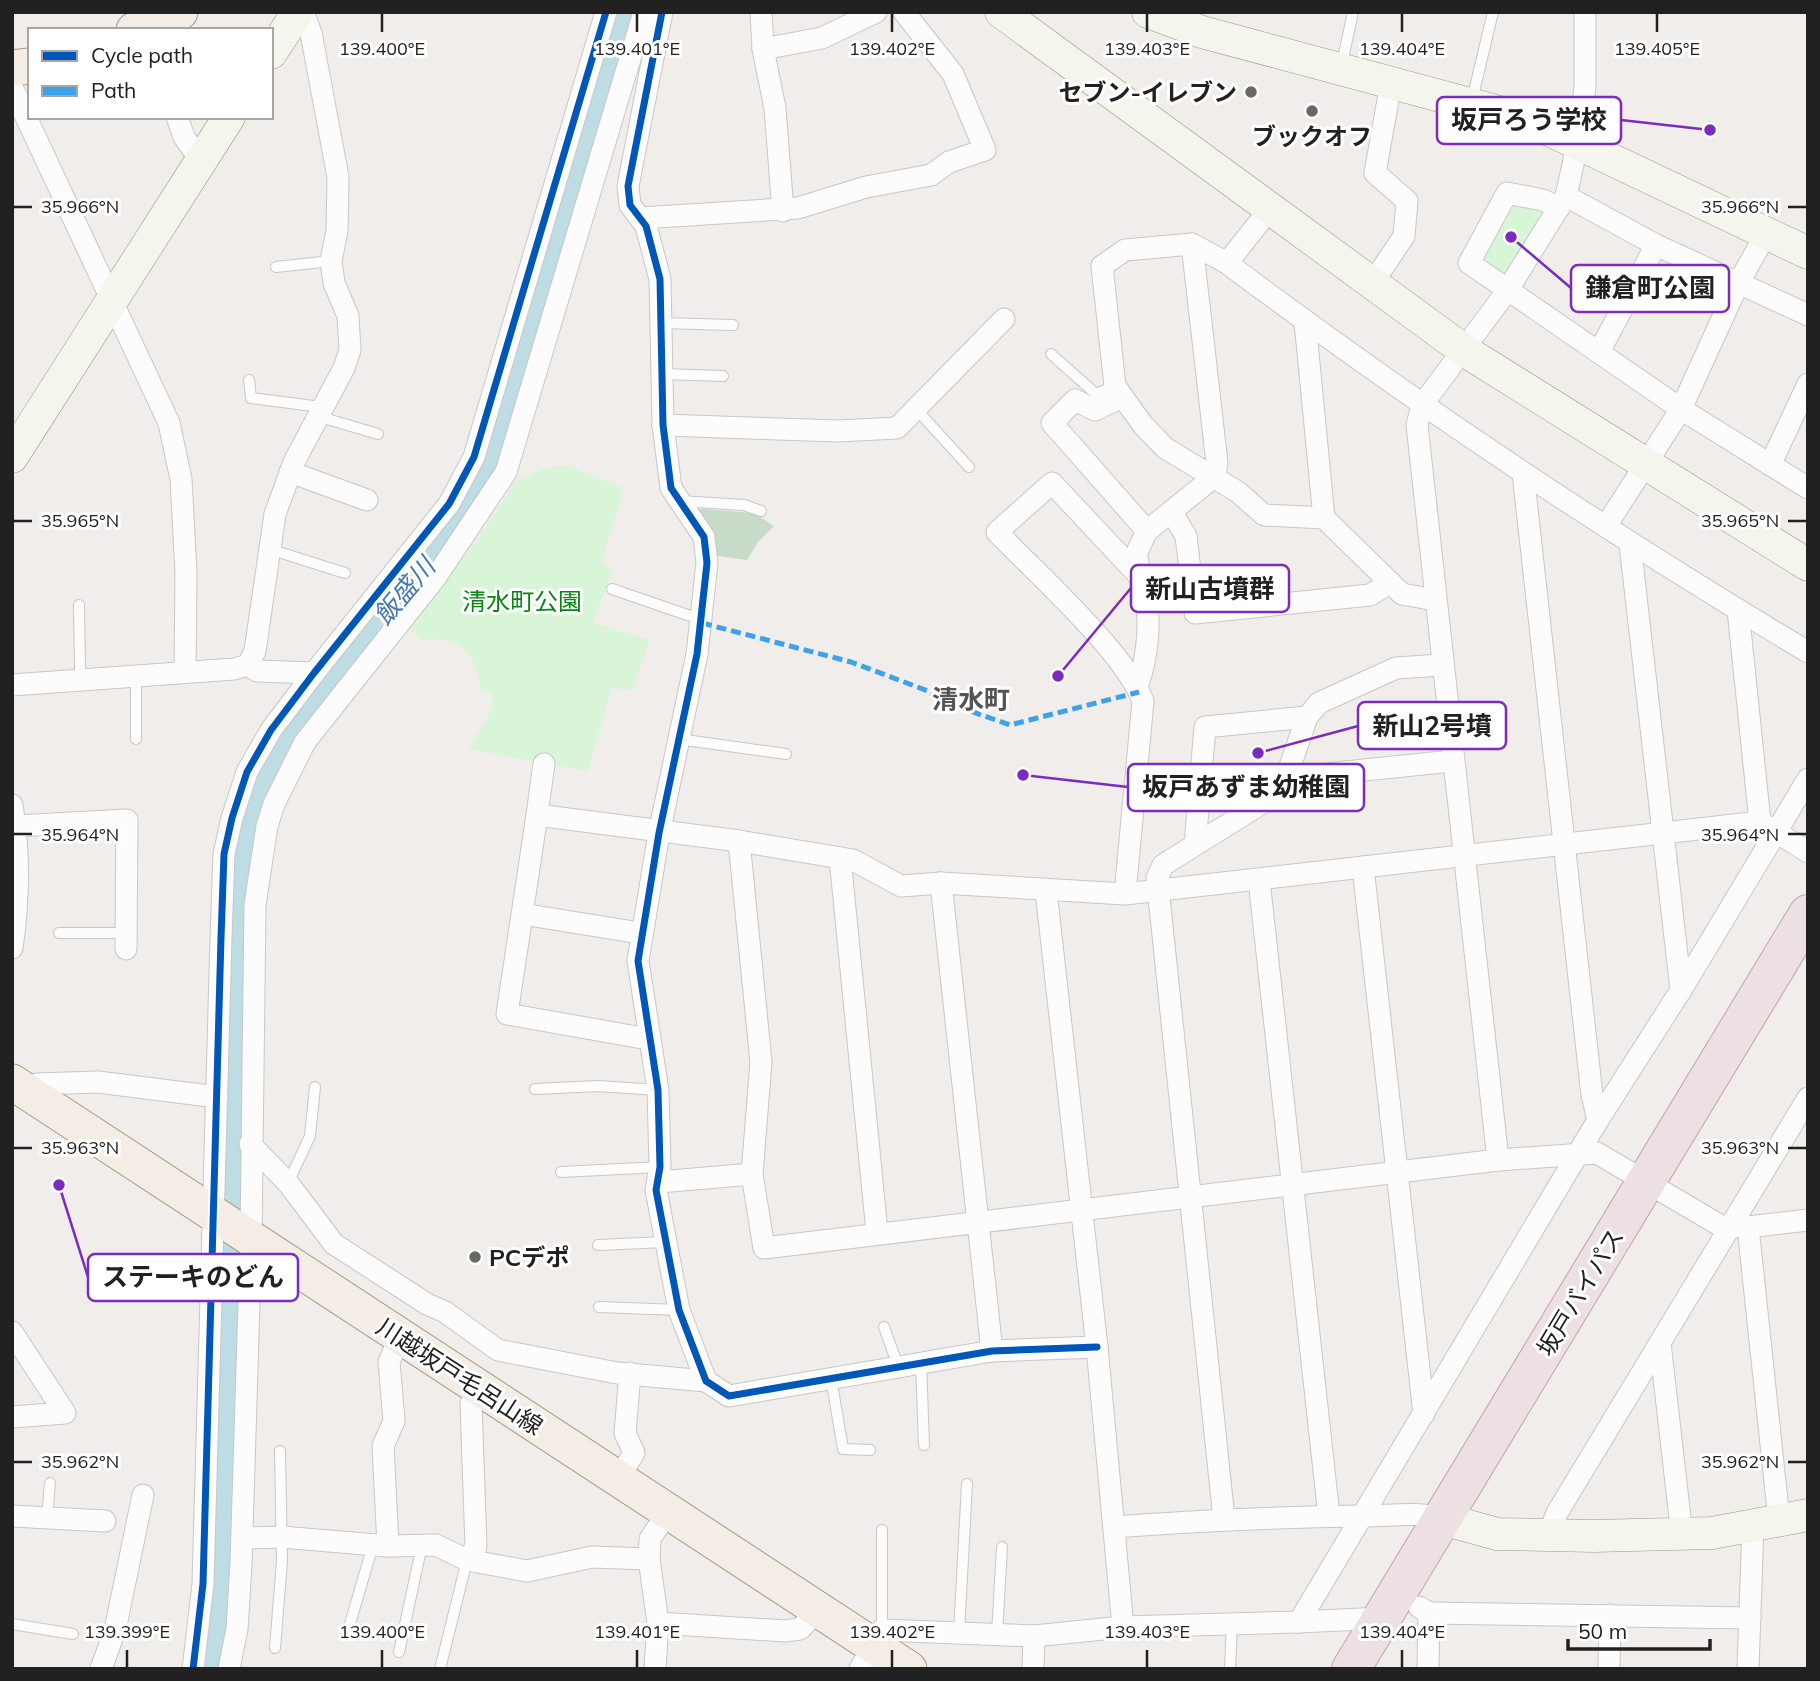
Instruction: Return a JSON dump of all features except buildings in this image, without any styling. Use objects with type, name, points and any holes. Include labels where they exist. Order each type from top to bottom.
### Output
[{"type":"highway","name":"坂戸バイパス","points":[[1379,1669],[1455,1524],[1657,1188],[1808,914]]},
{"type":"highway","name":"坂戸バイパス","points":[[1657,1188],[1808,962]]},
{"type":"highway","name":"坂戸バイパス","points":[[1351,1669],[1410,1612]]},
{"type":"main road","points":[[142,28],[180,12]]},
{"type":"main road","name":"川越坂戸毛呂山線","points":[[22,1088],[818,1609],[871,1647],[909,1669]]},
{"type":"street","points":[[273,50],[298,12]]},
{"type":"street","points":[[12,685],[234,669],[248,665],[255,651],[275,514],[290,472],[344,368],[350,350],[348,316],[334,284],[331,261],[337,231],[338,177],[311,33],[303,12]]},
{"type":"street","points":[[193,1669],[204,1572],[224,855],[232,818],[247,772],[265,740],[314,673],[449,504],[474,457],[606,12]]},
{"type":"street","points":[[229,1669],[237,1629],[242,1538],[251,1238],[250,1144],[255,905],[267,826],[278,794],[305,742],[371,655],[436,577],[506,472],[644,12]]},
{"type":"street","points":[[662,12],[658,43],[632,153],[628,186],[630,205],[641,218],[660,279],[663,425],[671,488],[704,537],[707,563],[702,620],[640,933],[638,961],[658,1090],[660,1174],[656,1190],[679,1310],[706,1381]]},
{"type":"street","points":[[761,12],[763,49],[775,107],[783,211]]},
{"type":"street","points":[[763,49],[822,38],[876,12]]},
{"type":"street","points":[[641,218],[783,211],[866,187],[931,175],[949,162],[985,149],[953,74],[904,12]]},
{"type":"street","points":[[1000,12],[1465,351],[1645,466],[1808,565]]},
{"type":"street","points":[[1148,12],[1202,32],[1526,119],[1808,253]]},
{"type":"street","points":[[1498,1160],[1441,665],[1417,425],[1422,405],[1465,351],[1507,291],[1563,202],[1578,142],[1585,87],[1585,12]]},
{"type":"street","points":[[1373,284],[1404,236],[1407,201],[1374,173],[1391,83]]},
{"type":"street","points":[[12,87],[169,423],[181,479],[186,572],[184,672]]},
{"type":"street","points":[[178,119],[184,137],[201,162]]},
{"type":"street","points":[[12,457],[228,119]]},
{"type":"street","points":[[1808,314],[1563,202],[1507,193],[1469,263],[1681,409],[1808,488]]},
{"type":"street","points":[[1227,263],[1270,209]]},
{"type":"street","points":[[1606,526],[1681,409],[1739,282],[1766,234]]},
{"type":"street","points":[[1138,687],[1147,661],[1146,593],[1136,554],[1147,531],[1215,476],[1217,463],[1192,244]]},
{"type":"street","points":[[1324,518],[1264,515],[1215,476],[1199,471],[1165,448],[1118,392],[1102,265],[1125,250],[1192,244],[1227,263],[1422,405],[1523,473],[1630,544],[1808,652]]},
{"type":"street","points":[[1599,352],[1656,244]]},
{"type":"street","points":[[663,425],[887,431],[897,428],[1004,318]]},
{"type":"street","points":[[1306,322],[1324,518],[1388,584],[1402,594],[1436,600]]},
{"type":"street","points":[[1770,465],[1808,384]]},
{"type":"street","points":[[1118,392],[1095,410],[1075,400],[1052,423],[1147,531]]},
{"type":"street","points":[[290,472],[367,500]]},
{"type":"street","points":[[1523,473],[1592,1095],[1598,1120]]},
{"type":"street","points":[[1125,894],[1143,701],[1138,687],[1106,647],[997,532],[1052,483],[1142,579]]},
{"type":"street","points":[[1172,513],[1186,536],[1195,613],[1370,595],[1388,584]]},
{"type":"street","points":[[1630,544],[1681,990]]},
{"type":"street","points":[[1738,610],[1768,827]]},
{"type":"street","points":[[346,636],[371,655]]},
{"type":"street","points":[[248,665],[257,671],[314,673]]},
{"type":"street","points":[[1224,1519],[1156,891],[1157,878],[1163,865],[1272,797],[1286,778],[1307,717],[1320,703],[1396,668],[1441,665]]},
{"type":"street","points":[[1195,845],[1205,727],[1307,717]]},
{"type":"street","points":[[1286,778],[1452,761]]},
{"type":"street","points":[[544,764],[507,1014],[648,1039]]},
{"type":"street","points":[[1299,1622],[1365,1516],[1598,1120],[1681,990],[1768,827],[1808,779]]},
{"type":"street","points":[[537,815],[659,833],[739,841],[853,860],[901,886],[941,883],[1125,894],[1664,833],[1768,827],[1808,852]]},
{"type":"street","points":[[12,948],[19,894],[14,816],[127,820],[126,941]]},
{"type":"street","points":[[739,841],[761,1062],[752,1174],[764,1248],[877,1232],[1397,1174],[1498,1160],[1597,1153],[1721,1226],[1738,1227],[1808,1220]]},
{"type":"street","points":[[840,858],[877,1232]]},
{"type":"street","points":[[1363,867],[1424,1413]]},
{"type":"street","points":[[1259,880],[1329,1516]]},
{"type":"street","points":[[941,883],[992,1350]]},
{"type":"street","points":[[1046,891],[1097,1347],[1123,1627]]},
{"type":"street","points":[[522,914],[640,933]]},
{"type":"street","points":[[22,1088],[37,1084],[98,1082],[217,1097]]},
{"type":"street","points":[[1548,1536],[1557,1513],[1660,1343],[1738,1227],[1808,1098]]},
{"type":"street","points":[[250,1144],[288,1183],[334,1244],[427,1304],[445,1312],[498,1350],[630,1373],[706,1381],[729,1396],[992,1350],[1097,1347]]},
{"type":"street","points":[[660,1174],[752,1174]]},
{"type":"street","points":[[1738,1227],[1780,1520],[1750,1618],[1748,1669]]},
{"type":"street","points":[[12,1332],[65,1413],[12,1417]]},
{"type":"street","points":[[381,1545],[383,1446],[394,1421],[389,1362],[400,1336]]},
{"type":"street","points":[[1660,1343],[1682,1535]]},
{"type":"street","points":[[618,1479],[634,1453],[625,1433],[630,1373]]},
{"type":"street","points":[[467,1560],[476,1546],[471,1404],[478,1388]]},
{"type":"street","points":[[101,1669],[115,1630],[143,1495]]},
{"type":"street","points":[[656,1669],[658,1623],[649,1559],[650,1539],[668,1512]]},
{"type":"street","points":[[1115,1527],[1224,1519],[1427,1514],[1497,1534],[1682,1535],[1712,1533],[1780,1520]]},
{"type":"street","points":[[12,1516],[105,1521]]},
{"type":"street","points":[[242,1538],[282,1537],[381,1545],[436,1545],[467,1560],[527,1571],[592,1557],[649,1559]]},
{"type":"street","points":[[658,1623],[785,1631],[800,1629],[818,1609]]},
{"type":"street","points":[[871,1647],[959,1632],[1034,1636],[1123,1627],[1299,1622],[1410,1612],[1750,1618]]},
{"type":"street","points":[[1410,1612],[1428,1669]]},
{"type":"street","points":[[1609,1669],[1610,1615]]},
{"type":"street","points":[[1033,1669],[1034,1636]]},
{"type":"lane","points":[[1340,70],[1353,12]]},
{"type":"lane","points":[[1471,103],[1493,12]]},
{"type":"lane","points":[[276,267],[331,261]]},
{"type":"lane","points":[[662,323],[733,326]]},
{"type":"lane","points":[[1051,354],[1096,394],[1118,392]]},
{"type":"lane","points":[[662,374],[723,376]]},
{"type":"lane","points":[[249,380],[251,398],[319,412],[377,434]]},
{"type":"lane","points":[[916,409],[970,467]]},
{"type":"lane","points":[[679,501],[744,505],[761,511]]},
{"type":"lane","points":[[269,549],[345,573]]},
{"type":"lane","points":[[612,589],[702,620]]},
{"type":"lane","points":[[79,604],[80,669],[84,678]]},
{"type":"lane","points":[[136,675],[136,739]]},
{"type":"lane","points":[[678,739],[786,754]]},
{"type":"lane","points":[[59,933],[126,941]]},
{"type":"lane","points":[[534,1089],[598,1086],[658,1090]]},
{"type":"lane","points":[[288,1183],[310,1136],[315,1087]]},
{"type":"lane","points":[[561,1172],[660,1174]]},
{"type":"lane","points":[[597,1245],[666,1242]]},
{"type":"lane","points":[[599,1307],[679,1310]]},
{"type":"lane","points":[[884,1327],[898,1366]]},
{"type":"lane","points":[[921,1362],[923,1445]]},
{"type":"lane","points":[[831,1377],[843,1449],[870,1450]]},
{"type":"lane","points":[[275,1648],[282,1537],[280,1451]]},
{"type":"lane","points":[[47,1518],[50,1483]]},
{"type":"lane","points":[[959,1632],[967,1484]]},
{"type":"lane","points":[[871,1647],[882,1530]]},
{"type":"lane","points":[[347,1634],[381,1545]]},
{"type":"lane","points":[[399,1652],[422,1545]]},
{"type":"lane","points":[[998,1634],[1002,1547]]},
{"type":"lane","points":[[440,1669],[467,1560]]},
{"type":"lane","points":[[12,1624],[73,1634]]},
{"type":"lane","points":[[1230,1669],[1232,1624]]},
{"type":"green space","points":[[1508,202],[1541,206],[1544,215],[1507,275],[1503,276],[1480,258]]},
{"type":"green space","name":"清水町公園","points":[[565,465],[624,488],[601,563],[613,568],[593,623],[650,640],[632,691],[611,688],[588,771],[469,749],[492,709],[492,694],[480,689],[474,664],[463,648],[446,640],[421,640],[409,627],[480,536],[516,481],[543,469]]},
{"type":"green space","points":[[691,508],[754,513],[774,526],[758,542],[747,560],[711,555]]},
{"type":"waterway","name":"飯盛川","points":[[209,1669],[219,1603],[239,859],[249,814],[260,784],[299,718],[458,525],[482,486],[496,450],[533,312],[624,12]]},
{"type":"marked path","points":[[702,623],[851,662],[928,691],[939,700],[1010,725],[1139,692]]},
{"type":"cycle path","points":[[193,1669],[203,1584],[224,854],[232,818],[247,772],[271,730],[449,504],[474,457],[606,12]]},
{"type":"cycle path","points":[[662,12],[628,186],[630,205],[646,226],[660,279],[663,425],[671,488],[704,537],[707,563],[697,654],[659,833],[638,961],[658,1090],[660,1167],[656,1190],[679,1310],[706,1381],[729,1396],[992,1351],[1097,1347]]},
{"type":"place","name":"セブン-イレブン","points":[[1251,92]]},
{"type":"place","name":"ブックオフ","points":[[1312,111]]},
{"type":"place","name":"坂戸ろう学校","points":[[1710,130]]},
{"type":"place","name":"鎌倉町公園","points":[[1511,237]]},
{"type":"place","name":"新山古墳群","points":[[1058,676]]},
{"type":"place","name":"新山2号墳","points":[[1258,753]]},
{"type":"place","name":"坂戸あずま幼稚園","points":[[1023,775]]},
{"type":"place","name":"ステーキのどん","points":[[59,1185]]},
{"type":"place","name":"PCデポ","points":[[475,1257]]},
{"type":"district","name":"清水町","points":[[971,699]]}]
